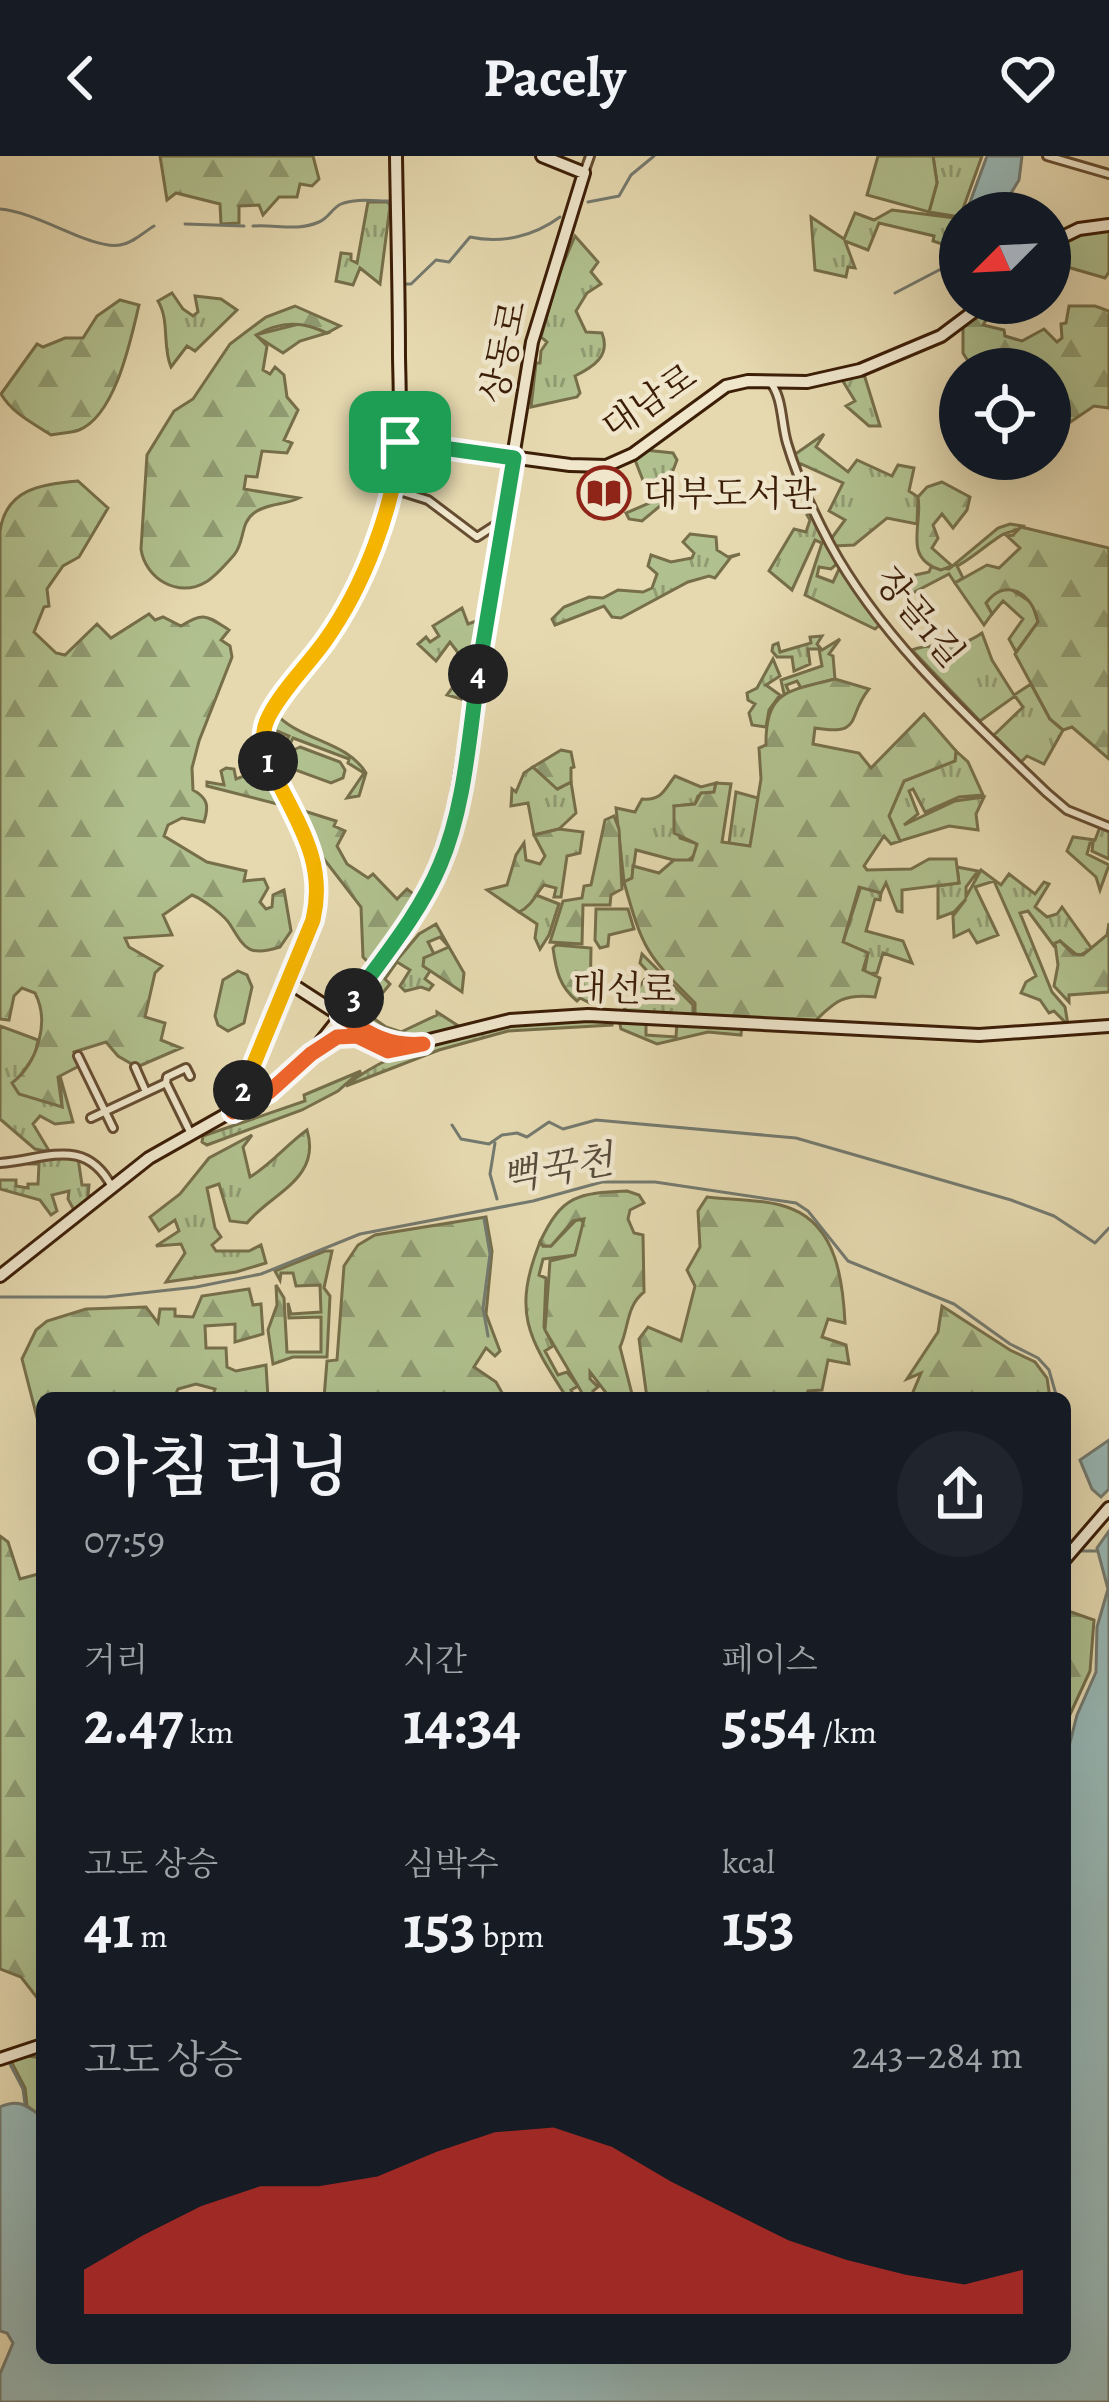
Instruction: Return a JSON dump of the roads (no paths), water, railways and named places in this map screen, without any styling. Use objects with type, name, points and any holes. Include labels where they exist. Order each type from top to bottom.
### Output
[{"type":"street","points":[[233,1112],[313,920],[317,870],[310,843],[269,764],[264,729],[275,706],[333,628],[393,489],[400,442],[396,156]]},
{"type":"street","points":[[542,156],[584,172],[590,156]]},
{"type":"street","points":[[1040,168],[1045,156],[1109,174]]},
{"type":"street","points":[[1098,171],[1103,156]]},
{"type":"street","points":[[1066,176],[1069,163]]},
{"type":"street","name":"상동로","points":[[341,1016],[425,895],[450,838],[532,342],[584,172]]},
{"type":"street","points":[[1071,233],[1109,224]]},
{"type":"street","name":"대남로","points":[[400,442],[591,466],[613,464],[717,390],[738,382],[836,377],[919,347],[961,324]]},
{"type":"street","name":"장골1길","points":[[770,382],[779,399],[789,451],[821,526],[889,630],[1062,806],[1109,827]]},
{"type":"street","points":[[779,399],[789,383]]},
{"type":"street","points":[[393,489],[422,496],[477,537],[502,526]]},
{"type":"street","name":"대선로","points":[[286,981],[386,1042],[423,1044],[510,1020],[588,1015],[968,1035],[1109,1027]]},
{"type":"street","points":[[0,1276],[149,1158],[261,1097],[311,1054],[341,1016]]},
{"type":"street","points":[[311,1054],[345,1035],[388,1051],[423,1044]]},
{"type":"street","points":[[78,1056],[113,1128]]},
{"type":"street","points":[[135,1066],[146,1092]]},
{"type":"street","points":[[190,1076],[186,1068],[166,1077],[166,1083],[191,1134]]},
{"type":"street","points":[[91,1118],[166,1083]]},
{"type":"street","points":[[245,1084],[248,1094],[261,1097]]},
{"type":"street","points":[[0,1163],[44,1153],[74,1155],[99,1165],[112,1186]]},
{"type":"street","points":[[1071,1552],[1109,1508]]},
{"type":"street","points":[[0,2060],[36,2047]]},
{"type":"water","points":[[987,156],[1022,156],[1019,180],[1012,192],[974,192]]},
{"type":"water","points":[[1109,1440],[1109,1489],[1101,1497],[1092,1489],[1080,1460]]},
{"type":"water","points":[[1109,1531],[1109,2402],[0,2402],[0,2374],[13,2343],[0,2331],[0,2107],[12,2103],[36,2113],[36,2364],[1071,2364],[1071,1738],[1096,1672],[1097,1627],[1108,1589],[1097,1548]]},
{"type":"waterway","points":[[588,202],[619,196],[631,175],[654,156]]},
{"type":"waterway","points":[[253,226],[311,225],[341,204],[359,200],[389,201],[392,222]]},
{"type":"waterway","points":[[0,209],[108,245],[129,242],[154,226]]},
{"type":"waterway","points":[[405,284],[411,284],[436,260],[449,262],[470,237],[517,237],[560,217]]},
{"type":"waterway","points":[[185,224],[244,226]]},
{"type":"waterway","points":[[895,293],[939,270]]},
{"type":"waterway","points":[[452,1125],[461,1139],[489,1144],[502,1135],[527,1137],[549,1122],[563,1129],[596,1120],[796,1138],[1011,1200],[1054,1216],[1095,1243],[1109,1228]]},
{"type":"waterway","points":[[495,1143],[490,1174],[497,1199]]},
{"type":"waterway","name":"뻑꾹천","points":[[0,1297],[106,1297],[196,1287],[261,1274],[360,1234],[533,1201],[602,1182],[655,1182],[796,1203],[848,1261],[954,1304],[1038,1358],[1049,1370],[1055,1392]]},
{"type":"waterway","points":[[484,1219],[490,1254],[483,1308],[488,1336]]},
{"type":"waterway","name":"뻑꾹천","points":[[1079,1551],[1097,1551]]},
{"type":"waterway","points":[[10,2064],[25,2104]]},
{"type":"place","name":"대부도서관","points":[[604,493]]}]
